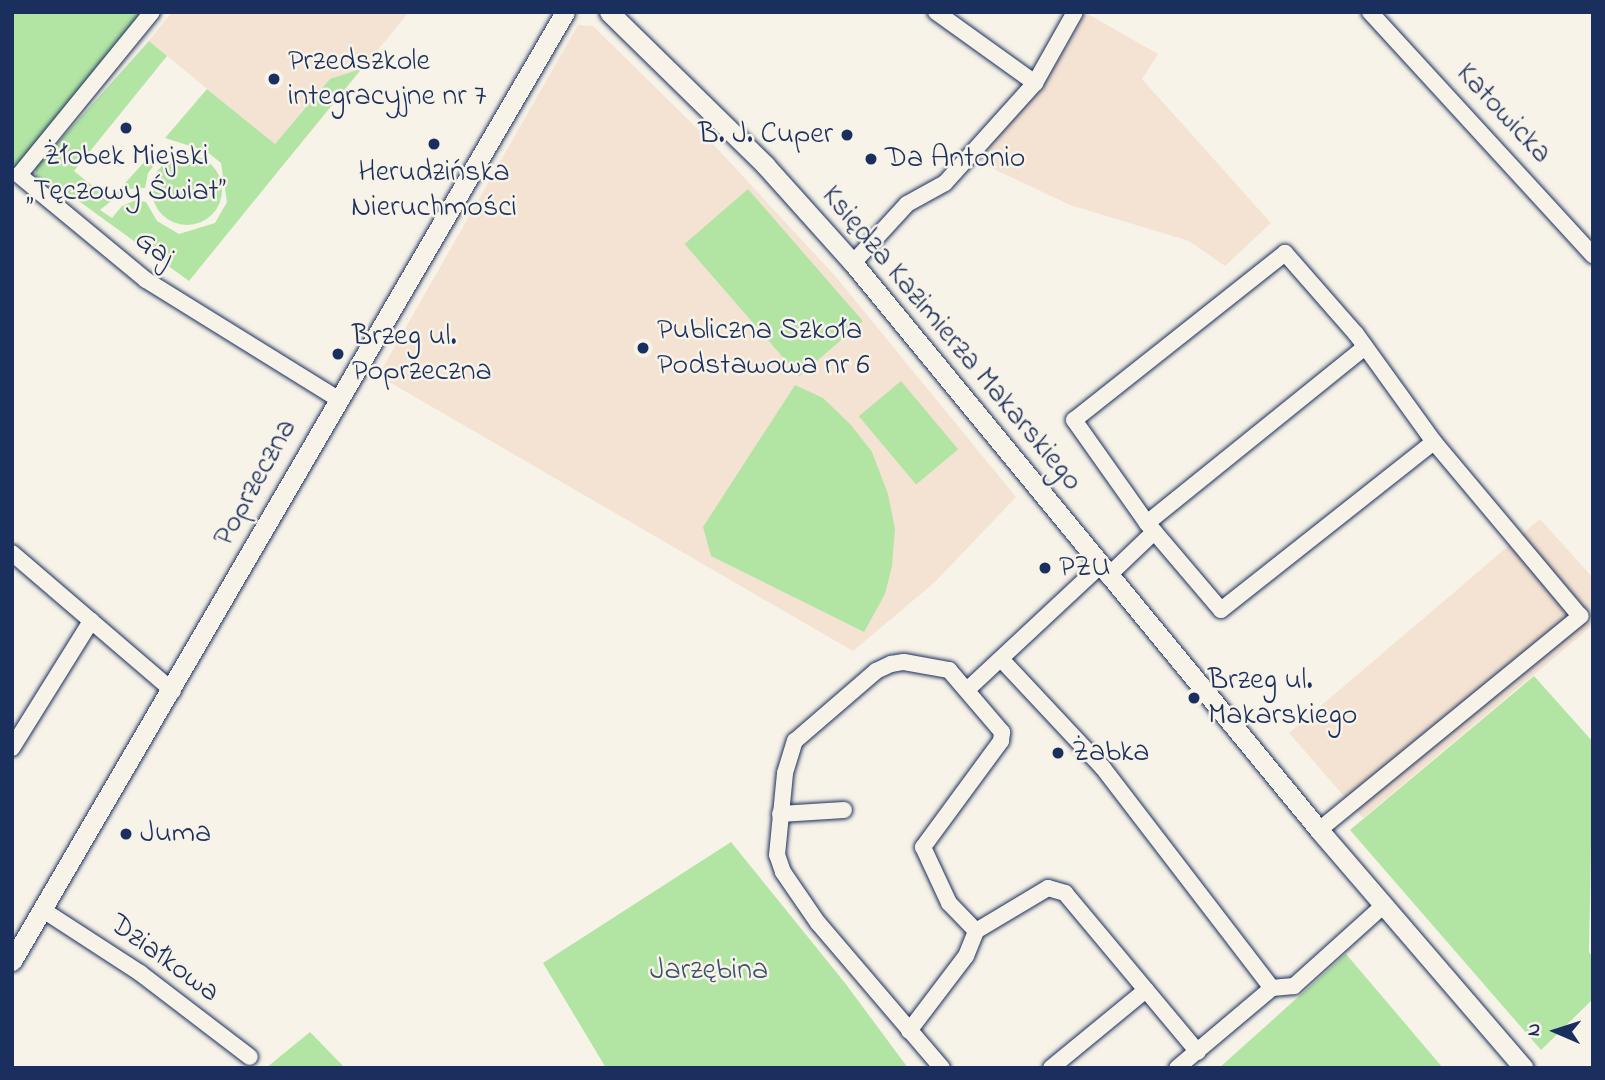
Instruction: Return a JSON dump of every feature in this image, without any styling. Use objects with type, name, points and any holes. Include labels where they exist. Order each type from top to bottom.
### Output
[{"type":"street","name":"Gaj","points":[[152,12],[19,175],[146,280],[338,399]]},
{"type":"street","name":"Poprzeczna","points":[[549,33],[557,12]]},
{"type":"street","name":"Poprzeczna","points":[[12,961],[173,691],[549,33],[565,12]]},
{"type":"street","name":"Księdza Kazimierza Makarskiego","points":[[609,12],[620,19],[765,165],[853,264],[1319,830],[1524,1068]]},
{"type":"street","points":[[936,12],[1035,83]]},
{"type":"street","points":[[853,264],[908,204],[945,183],[1035,83],[1075,12]]},
{"type":"street","name":"Katowicka","points":[[1370,12],[1593,255]]},
{"type":"street","name":"Księdza Kazimierza Makarskiego","points":[[1319,830],[1580,616],[1434,442],[1365,347],[1285,253],[1074,420],[1151,528],[1221,610],[1434,442]]},
{"type":"street","points":[[968,689],[1151,528],[1365,347]]},
{"type":"street","points":[[15,562],[91,621],[173,691]]},
{"type":"street","points":[[12,748],[91,621]]},
{"type":"street","points":[[1001,659],[1103,768],[1272,988]]},
{"type":"street","points":[[942,1068],[818,923],[783,872],[777,855],[780,814],[795,741],[876,671],[904,662],[949,670],[1002,732],[1001,741],[923,847],[931,874],[949,903],[976,931]]},
{"type":"street","points":[[780,814],[844,810]]},
{"type":"street","points":[[909,1031],[966,957],[976,931],[1048,888],[1065,893],[1198,1052]]},
{"type":"street","points":[[1177,1068],[1272,988],[1294,986],[1383,906]]},
{"type":"street","name":"Działkowa","points":[[43,910],[140,973],[250,1056]]},
{"type":"street","points":[[1051,1068],[1146,990]]},
{"type":"shaded area","name":"Przedszkole integracyjne nr 7","points":[[172,12],[409,12],[290,157],[149,41]]},
{"type":"shaded area","points":[[1086,13],[1158,54],[1142,79],[1271,223],[1225,266],[1189,241],[1070,205],[979,162],[1034,91],[1039,93]]},
{"type":"shaded area","name":"Publiczna Szkoła Podstawowa nr 6","points":[[578,25],[593,26],[714,145],[836,277],[1016,497],[935,582],[853,651],[384,379],[382,369]]},
{"type":"shaded area","points":[[1540,519],[1593,578],[1593,625],[1363,818],[1289,733]]},
{"type":"green space","points":[[12,12],[142,12],[12,172]]},
{"type":"green space","points":[[149,41],[167,56],[74,171],[110,200],[154,151],[159,159],[148,173],[145,188],[126,189],[100,210],[112,218],[122,206],[136,200],[146,202],[157,221],[179,234],[215,223],[227,202],[221,163],[206,151],[165,138],[207,89],[275,144],[330,79],[361,69],[189,281],[58,186],[51,196],[37,183],[35,168]]},
{"type":"green space","points":[[187,155],[212,165],[222,190],[212,215],[187,225],[162,215],[152,190],[162,165]]},
{"type":"green space","points":[[748,189],[863,321],[799,376],[685,244]]},
{"type":"green space","points":[[901,381],[958,449],[916,485],[859,416]]},
{"type":"green space","points":[[795,385],[823,398],[851,425],[872,452],[888,494],[895,529],[892,566],[885,594],[864,632],[711,556],[703,527]]},
{"type":"green space","points":[[1534,676],[1593,742],[1589,952],[1593,958],[1593,999],[1541,1050],[1350,830]]},
{"type":"green space","name":"Jarzębina","points":[[731,842],[845,983],[908,1068],[606,1068],[543,963]]},
{"type":"green space","points":[[1346,954],[1443,1068],[1219,1068]]},
{"type":"green space","points":[[310,1032],[345,1068],[266,1068]]},
{"type":"place","name":"Przedszkole integracyjne nr 7","points":[[274,79]]},
{"type":"place","name":"Żłobek Miejski „Tęczowy Świat”","points":[[126,128]]},
{"type":"place","name":"B. J. Cuper","points":[[847,135]]},
{"type":"place","name":"Herudzińska Nieruchmości","points":[[434,144]]},
{"type":"place","name":"Da Antonio","points":[[871,159]]},
{"type":"place","name":"Publiczna Szkoła Podstawowa nr 6","points":[[643,348]]},
{"type":"place","name":"Brzeg ul. Poprzeczna","points":[[338,354]]},
{"type":"place","name":"PZU","points":[[1045,568]]},
{"type":"place","name":"Brzeg ul. Makarskiego","points":[[1194,698]]},
{"type":"place","name":"Żabka","points":[[1058,753]]},
{"type":"place","name":"Juma","points":[[126,834]]}]
